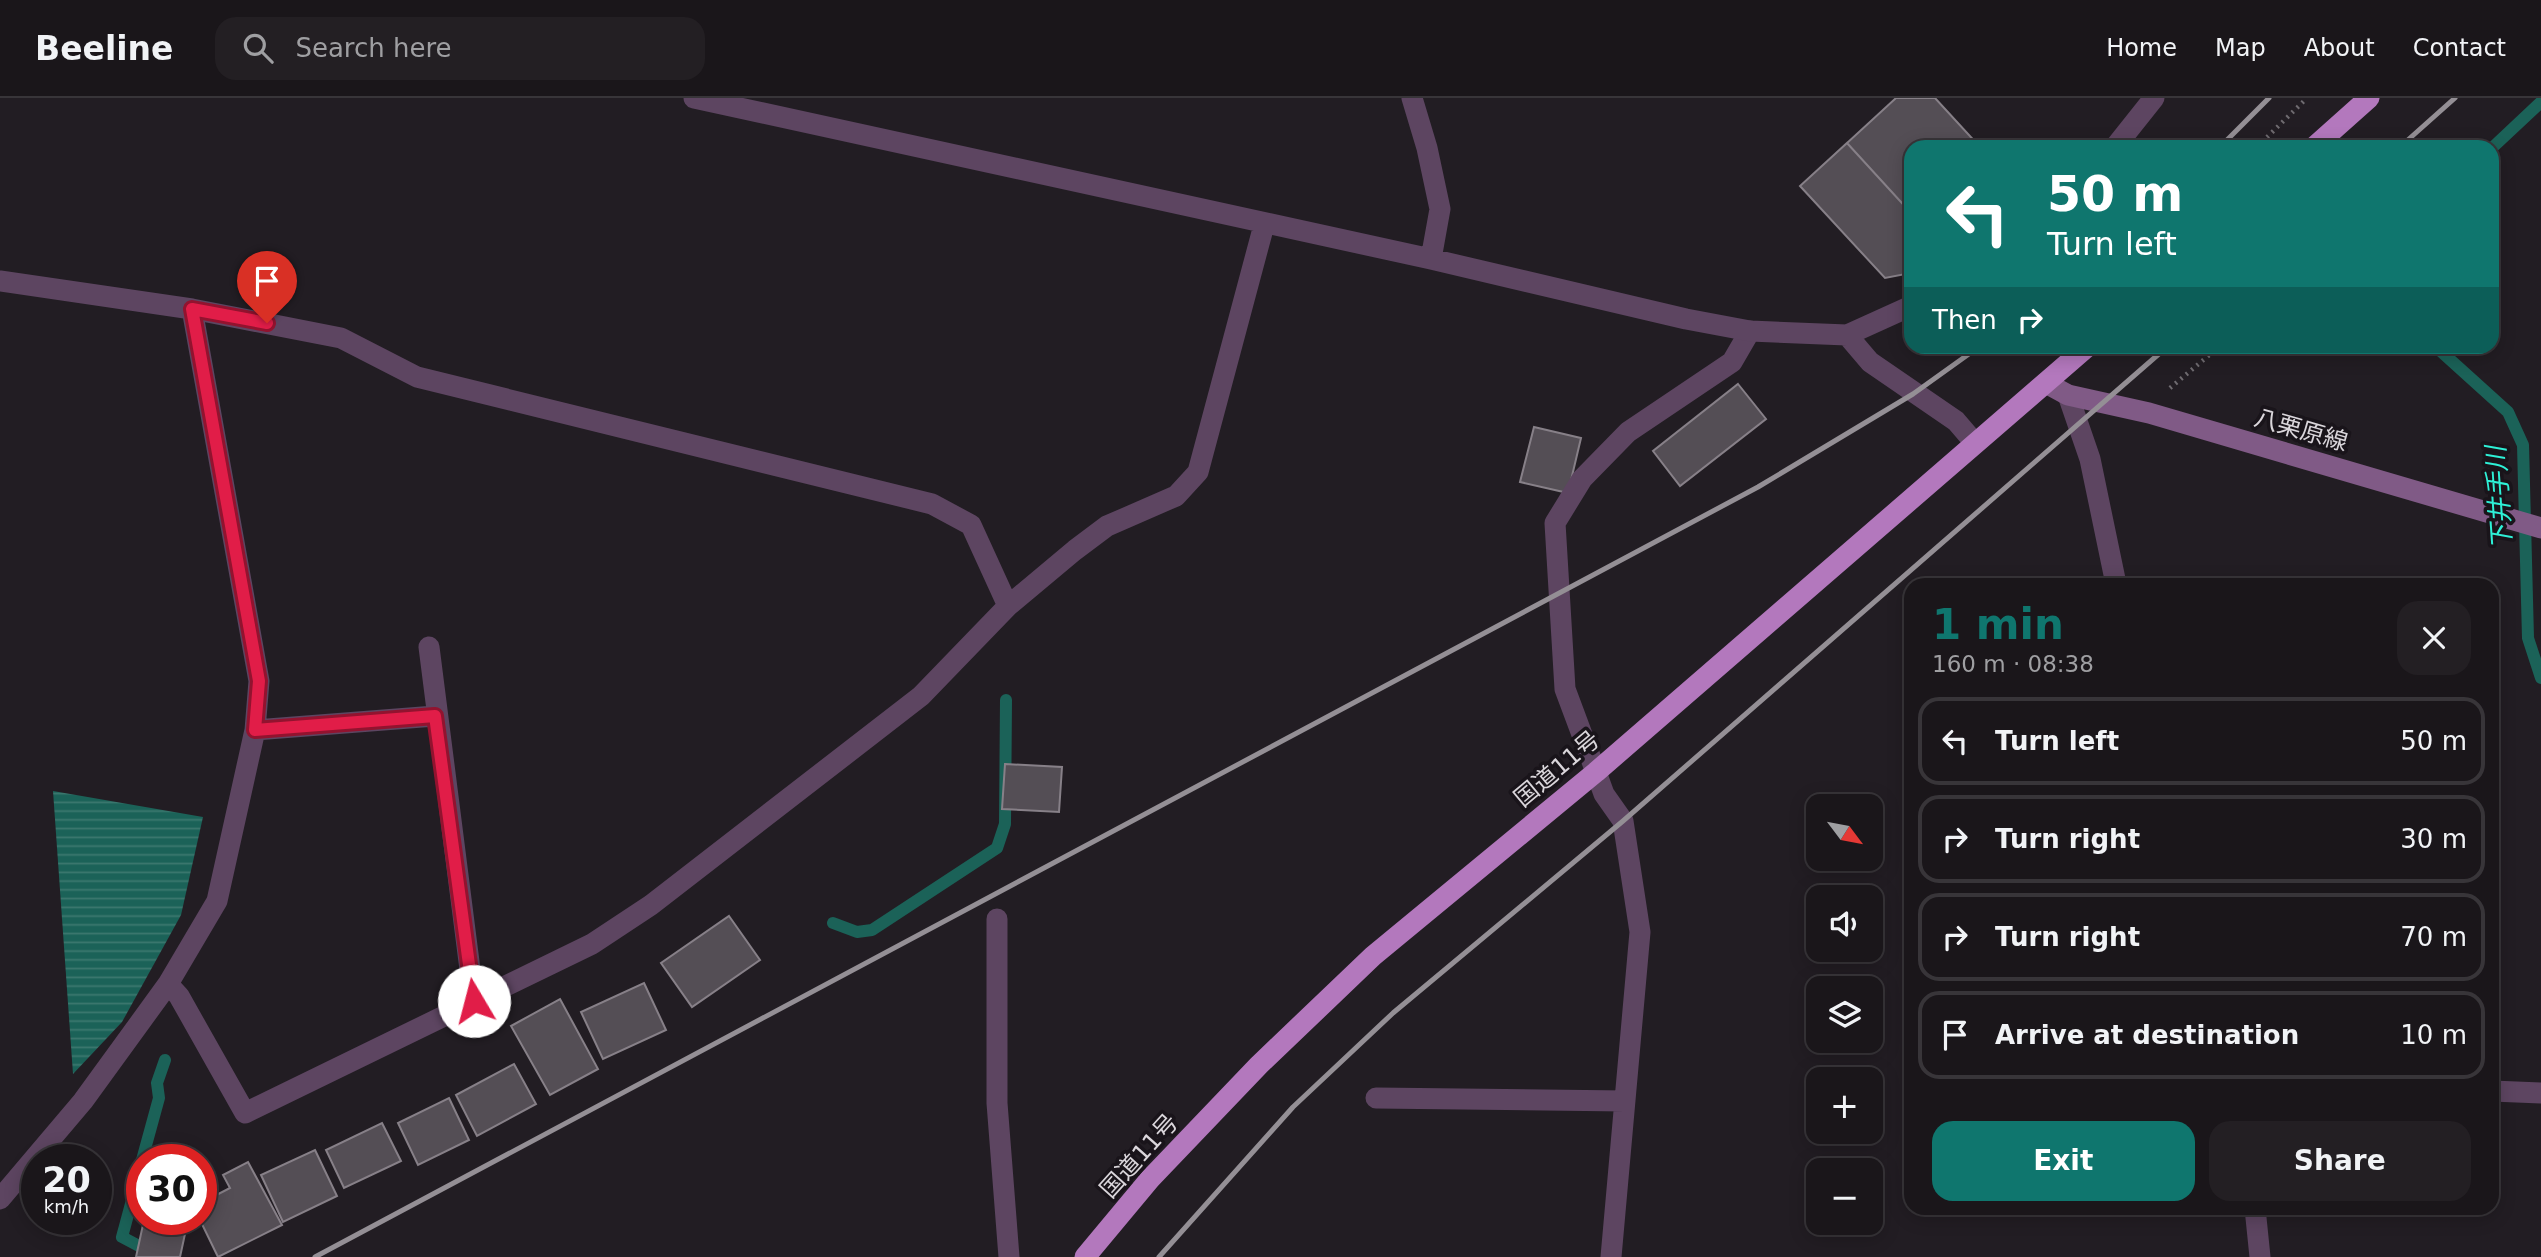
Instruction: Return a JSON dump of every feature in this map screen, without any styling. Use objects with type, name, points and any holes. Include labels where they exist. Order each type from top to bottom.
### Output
[{"type":"highway","points":[[2322,140],[2369,98]]},
{"type":"highway","name":"国道11号","points":[[1085,1257],[1150,1179],[1223,1103],[1364,965],[1596,772],[1974,442],[2079,354]]},
{"type":"main road","name":"八栗原線","points":[[2046,383],[2068,395],[2149,413],[2541,528]]},
{"type":"street","points":[[694,98],[1264,225],[1431,259],[1635,308],[1750,331],[1847,335],[1904,309]]},
{"type":"street","points":[[1412,98],[1427,148],[1440,209],[1431,259]]},
{"type":"street","points":[[2121,140],[2154,98]]},
{"type":"street","points":[[168,984],[179,996],[244,1113],[592,944],[651,905],[921,696],[1008,606],[1107,526],[1176,496],[1198,472],[1264,225]]},
{"type":"street","points":[[0,281],[192,309],[341,338],[418,377],[932,503],[971,525],[1008,606]]},
{"type":"street","points":[[0,1199],[83,1101],[168,984],[217,901],[255,730],[259,681],[192,309]]},
{"type":"street","points":[[1611,1257],[1640,932],[1623,821],[1604,794],[1565,689],[1555,523],[1582,480],[1629,432],[1732,362],[1750,331]]},
{"type":"street","points":[[1847,335],[1870,362],[1956,421],[1974,442]]},
{"type":"street","points":[[2068,395],[2090,459],[2115,578]]},
{"type":"street","points":[[429,647],[435,716],[474,1001]]},
{"type":"street","points":[[255,730],[435,716]]},
{"type":"street","points":[[997,919],[997,1103],[1009,1257]]},
{"type":"street","points":[[2499,1091],[2541,1093]]},
{"type":"street","points":[[1376,1097],[1625,1101]]},
{"type":"street","points":[[2256,1215],[2260,1257]]},
{"type":"path","points":[[2264,140],[2307,98]]},
{"type":"path","points":[[2149,413],[2174,384],[2210,354]]},
{"type":"shaded area","points":[[53,791],[203,817],[181,915],[122,1022],[73,1074]]},
{"type":"building","points":[[1896,98],[1935,98],[1974,140],[1904,140],[1904,205],[1847,143]]},
{"type":"building","points":[[1847,143],[1904,205],[1904,274],[1885,278],[1800,186]]},
{"type":"building","points":[[1738,384],[1766,419],[1680,486],[1653,451]]},
{"type":"building","points":[[1534,427],[1581,438],[1568,493],[1520,482]]},
{"type":"building","points":[[1005,764],[1062,767],[1059,812],[1002,809]]},
{"type":"building","points":[[729,916],[760,960],[692,1007],[661,963]]},
{"type":"building","points":[[644,983],[666,1030],[603,1059],[581,1012]]},
{"type":"building","points":[[560,999],[598,1069],[550,1095],[511,1026]]},
{"type":"building","points":[[514,1064],[536,1104],[477,1136],[456,1095]]},
{"type":"building","points":[[449,1098],[469,1140],[418,1165],[398,1123]]},
{"type":"building","points":[[382,1123],[401,1161],[344,1188],[326,1150]]},
{"type":"building","points":[[315,1150],[337,1196],[283,1222],[261,1175]]},
{"type":"building","points":[[248,1162],[282,1225],[218,1257],[207,1235],[217,1235],[217,1195],[230,1188],[223,1175]]},
{"type":"building","points":[[141,1235],[185,1235],[180,1257],[136,1257]]},
{"type":"waterway","name":"下井手川","points":[[2499,141],[2541,102]]},
{"type":"waterway","name":"下井手川","points":[[2444,354],[2508,412],[2523,445],[2528,638],[2541,678]]},
{"type":"waterway","points":[[833,923],[857,932],[872,930],[997,848],[1005,824],[1006,700]]},
{"type":"waterway","points":[[146,1144],[159,1098],[157,1083],[165,1060]]},
{"type":"waterway","points":[[126,1222],[122,1237],[160,1257]]},
{"type":"railway","points":[[2227,140],[2269,98]]},
{"type":"railway","points":[[2408,140],[2455,98]]},
{"type":"railway","points":[[315,1257],[1758,487],[1913,394],[1969,354]]},
{"type":"railway","points":[[1159,1257],[1293,1107],[1393,1013],[1623,821],[2159,354]]},
{"type":"route","points":[[267,323],[192,309],[259,681],[255,730],[435,716],[474,1001]]}]
